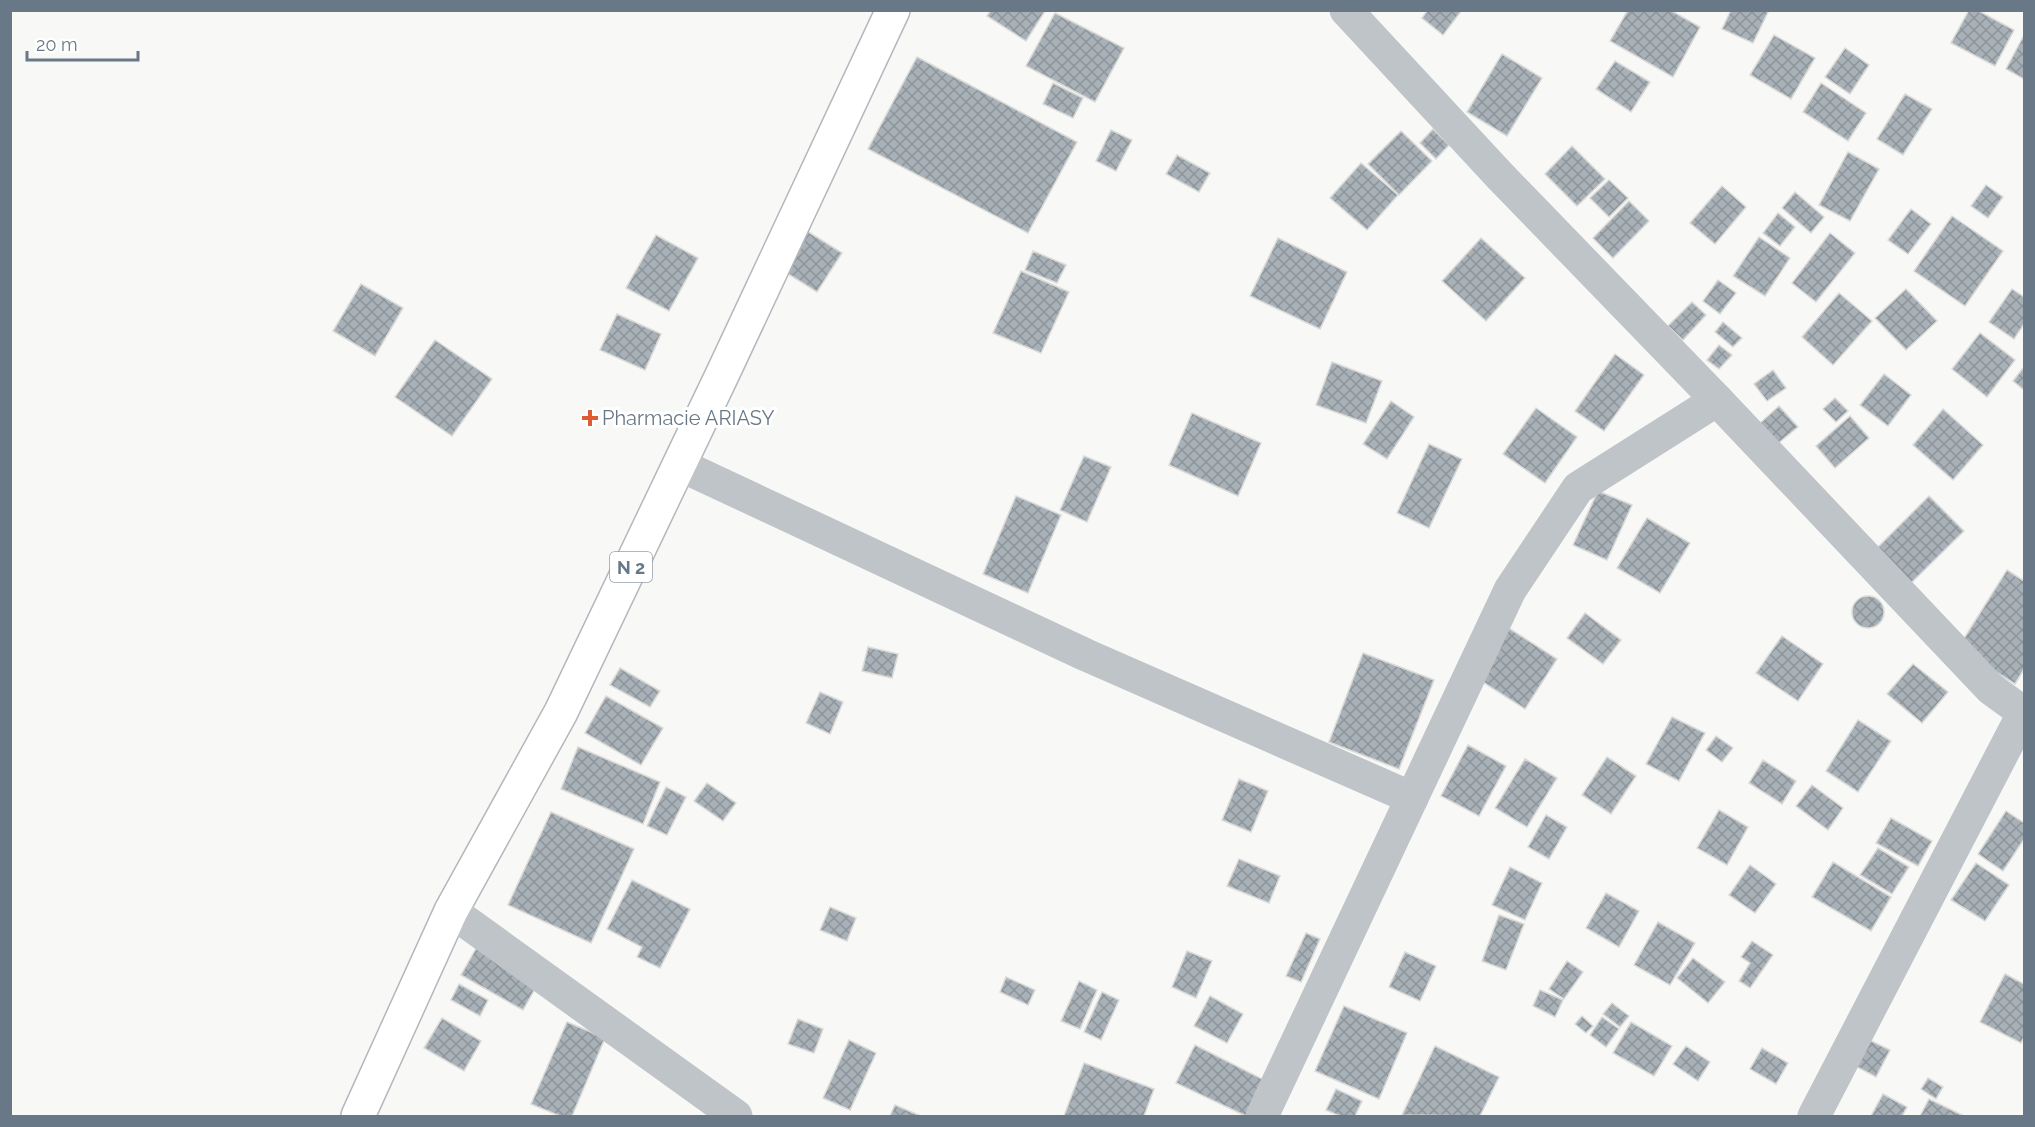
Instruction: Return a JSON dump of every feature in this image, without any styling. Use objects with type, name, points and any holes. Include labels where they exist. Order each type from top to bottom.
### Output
[{"type":"main road","name":"N 2","points":[[358,1116],[451,911],[561,712],[680,465],[893,10]]},
{"type":"street","points":[[1346,10],[1500,176],[1717,400],[1990,689],[2024,712],[1814,1116]]},
{"type":"street","points":[[1262,1116],[1510,590],[1578,488],[1717,400]]},
{"type":"street","points":[[680,465],[1086,655],[1412,798]]},
{"type":"street","points":[[451,911],[736,1116]]},
{"type":"building","points":[[991,10],[1045,11],[1026,41],[987,16]]},
{"type":"building","points":[[1428,10],[1462,10],[1443,35],[1422,18]]},
{"type":"building","points":[[1628,10],[1670,10],[1700,27],[1673,77],[1610,41]]},
{"type":"building","points":[[1731,10],[1769,10],[1753,43],[1722,29]]},
{"type":"building","points":[[1969,10],[1977,10],[2014,30],[1995,66],[1951,43]]},
{"type":"building","points":[[1055,13],[1124,48],[1095,102],[1026,66]]},
{"type":"building","points":[[1774,35],[1815,58],[1791,99],[1750,75]]},
{"type":"building","points":[[2024,35],[2024,79],[2006,69]]},
{"type":"building","points":[[1845,48],[1869,65],[1850,94],[1825,77]]},
{"type":"building","points":[[1502,54],[1542,78],[1507,136],[1467,112]]},
{"type":"building","points":[[917,57],[1077,142],[1028,233],[868,149]]},
{"type":"building","points":[[1615,61],[1650,82],[1631,112],[1596,89]]},
{"type":"building","points":[[1053,83],[1083,98],[1073,118],[1043,104]]},
{"type":"building","points":[[1821,83],[1866,113],[1848,141],[1803,112]]},
{"type":"building","points":[[1905,94],[1932,109],[1903,155],[1877,139]]},
{"type":"building","points":[[1433,129],[1449,145],[1436,159],[1420,143]]},
{"type":"building","points":[[1111,130],[1132,140],[1116,171],[1096,161]]},
{"type":"building","points":[[1401,131],[1432,161],[1399,195],[1368,164]]},
{"type":"building","points":[[1572,146],[1605,179],[1577,206],[1545,174]]},
{"type":"building","points":[[1848,152],[1879,169],[1850,221],[1819,205]]},
{"type":"building","points":[[1177,155],[1210,173],[1199,192],[1166,174]]},
{"type":"building","points":[[1361,163],[1398,195],[1367,230],[1330,198]]},
{"type":"building","points":[[1609,180],[1628,198],[1609,217],[1590,198]]},
{"type":"building","points":[[1986,185],[2003,197],[1988,218],[1971,206]]},
{"type":"building","points":[[1722,186],[1746,207],[1715,244],[1690,223]]},
{"type":"building","points":[[1795,192],[1824,217],[1811,233],[1782,208]]},
{"type":"building","points":[[1629,201],[1649,221],[1613,258],[1593,238]]},
{"type":"building","points":[[1911,209],[1931,224],[1908,254],[1888,240]]},
{"type":"building","points":[[1778,213],[1795,227],[1780,246],[1763,233]]},
{"type":"building","points":[[1952,216],[2003,251],[1965,306],[1914,271]]},
{"type":"building","points":[[807,231],[842,253],[817,292],[782,270]]},
{"type":"building","points":[[1830,233],[1855,253],[1816,302],[1792,283]]},
{"type":"building","points":[[656,235],[698,258],[669,311],[626,288]]},
{"type":"building","points":[[1759,237],[1790,258],[1765,296],[1733,276]]},
{"type":"building","points":[[1278,238],[1347,272],[1320,329],[1250,296]]},
{"type":"building","points":[[1481,238],[1525,278],[1486,321],[1442,281]]},
{"type":"building","points":[[1033,251],[1066,265],[1057,283],[1025,270]]},
{"type":"building","points":[[1021,271],[1069,292],[1041,353],[993,333]]},
{"type":"building","points":[[1718,280],[1736,293],[1720,314],[1703,301]]},
{"type":"building","points":[[361,284],[403,308],[375,356],[333,331]]},
{"type":"building","points":[[1906,289],[1937,321],[1906,350],[1875,318]]},
{"type":"building","points":[[2012,289],[2024,297],[2024,324],[2014,339],[1989,322]]},
{"type":"building","points":[[1839,293],[1872,321],[1833,365],[1802,337]]},
{"type":"building","points":[[1692,302],[1706,315],[1683,340],[1668,326]]},
{"type":"building","points":[[617,314],[661,334],[645,370],[600,350]]},
{"type":"building","points":[[1723,322],[1742,338],[1733,347],[1715,332]]},
{"type":"building","points":[[1980,333],[2015,360],[1987,397],[1952,369]]},
{"type":"building","points":[[435,340],[492,379],[452,436],[395,397]]},
{"type":"building","points":[[1719,345],[1732,355],[1719,369],[1707,360]]},
{"type":"building","points":[[1615,354],[1644,375],[1604,431],[1575,411]]},
{"type":"building","points":[[1332,362],[1382,381],[1366,423],[1316,405]]},
{"type":"building","points":[[2024,367],[2024,390],[2013,381]]},
{"type":"building","points":[[1773,370],[1786,388],[1767,401],[1754,384]]},
{"type":"building","points":[[1884,374],[1911,395],[1888,426],[1860,405]]},
{"type":"building","points":[[1835,398],[1848,411],[1836,422],[1823,409]]},
{"type":"building","points":[[1391,401],[1414,417],[1387,459],[1363,444]]},
{"type":"building","points":[[1779,406],[1798,427],[1776,445],[1758,425]]},
{"type":"building","points":[[1536,408],[1577,437],[1545,483],[1503,454]]},
{"type":"building","points":[[1943,409],[1983,445],[1953,480],[1913,445]]},
{"type":"building","points":[[1192,413],[1261,443],[1238,496],[1169,465]]},
{"type":"building","points":[[1850,416],[1869,438],[1835,468],[1816,446]]},
{"type":"building","points":[[1429,444],[1462,459],[1429,528],[1397,513]]},
{"type":"building","points":[[1084,456],[1111,467],[1087,522],[1060,510]]},
{"type":"building","points":[[1598,491],[1632,505],[1607,560],[1573,545]]},
{"type":"building","points":[[1016,496],[1061,515],[1028,593],[983,574]]},
{"type":"building","points":[[1929,496],[1964,531],[1909,585],[1875,550]]},
{"type":"building","points":[[1647,518],[1690,543],[1660,593],[1617,568]]},
{"type":"building","points":[[2007,570],[2024,581],[2024,669],[2015,684],[1958,648]]},
{"type":"building","points":[[1868,596],[1879,601],[1884,612],[1879,623],[1868,628],[1857,623],[1852,612],[1857,601]]},
{"type":"building","points":[[1585,613],[1621,640],[1603,664],[1567,638]]},
{"type":"building","points":[[1507,627],[1557,659],[1525,709],[1475,677]]},
{"type":"building","points":[[1782,636],[1823,664],[1798,701],[1756,673]]},
{"type":"building","points":[[868,647],[898,654],[892,678],[862,671]]},
{"type":"building","points":[[1363,653],[1434,680],[1399,769],[1329,742]]},
{"type":"building","points":[[1913,664],[1948,692],[1922,723],[1887,694]]},
{"type":"building","points":[[620,668],[660,691],[650,707],[610,685]]},
{"type":"building","points":[[820,692],[843,702],[830,734],[806,723]]},
{"type":"building","points":[[606,696],[663,728],[641,765],[585,733]]},
{"type":"building","points":[[1672,717],[1705,733],[1679,781],[1646,764]]},
{"type":"building","points":[[1858,720],[1891,741],[1858,792],[1826,771]]},
{"type":"building","points":[[1716,736],[1733,748],[1722,762],[1706,750]]},
{"type":"building","points":[[1468,745],[1506,766],[1479,816],[1441,796]]},
{"type":"building","points":[[578,747],[660,782],[643,824],[561,789]]},
{"type":"building","points":[[1607,757],[1636,776],[1611,814],[1582,795]]},
{"type":"building","points":[[1525,759],[1557,778],[1527,827],[1495,808]]},
{"type":"building","points":[[1763,760],[1796,781],[1782,804],[1749,783]]},
{"type":"building","points":[[1239,779],[1268,791],[1251,832],[1222,820]]},
{"type":"building","points":[[707,783],[736,803],[723,821],[694,801]]},
{"type":"building","points":[[1812,785],[1843,808],[1828,830],[1796,806]]},
{"type":"building","points":[[666,787],[686,797],[667,835],[647,826]]},
{"type":"building","points":[[1719,810],[1748,827],[1727,865],[1697,848]]},
{"type":"building","points":[[2006,811],[2024,823],[2024,839],[2003,871],[1978,854]]},
{"type":"building","points":[[551,812],[634,849],[591,943],[508,905]]},
{"type":"building","points":[[1546,815],[1567,827],[1549,859],[1528,847]]},
{"type":"building","points":[[1891,818],[1932,841],[1918,866],[1876,843]]},
{"type":"building","points":[[1878,848],[1909,867],[1892,894],[1860,875]]},
{"type":"building","points":[[1239,859],[1280,876],[1269,903],[1227,886]]},
{"type":"building","points":[[1833,862],[1891,897],[1871,931],[1812,897]]},
{"type":"building","points":[[1976,863],[2009,885],[1985,921],[1951,900]]},
{"type":"building","points":[[1750,865],[1776,884],[1755,913],[1729,895]]},
{"type":"building","points":[[1510,867],[1542,883],[1525,920],[1492,905]]},
{"type":"building","points":[[632,880],[690,909],[660,968],[637,957],[642,947],[607,929]]},
{"type":"building","points":[[1606,893],[1639,911],[1619,947],[1586,928]]},
{"type":"building","points":[[830,907],[856,918],[847,941],[820,930]]},
{"type":"building","points":[[1499,915],[1524,924],[1506,970],[1482,961]]},
{"type":"building","points":[[1658,922],[1695,943],[1670,985],[1634,965]]},
{"type":"building","points":[[1306,933],[1320,939],[1301,982],[1286,976]]},
{"type":"building","points":[[1752,941],[1773,955],[1750,988],[1739,981],[1750,963],[1741,957]]},
{"type":"building","points":[[478,945],[540,980],[523,1010],[461,975]]},
{"type":"building","points":[[1187,951],[1212,961],[1196,998],[1172,987]]},
{"type":"building","points":[[1405,952],[1436,966],[1420,1001],[1389,987]]},
{"type":"building","points":[[1693,958],[1725,982],[1708,1003],[1677,978]]},
{"type":"building","points":[[1567,961],[1583,972],[1564,999],[1549,989]]},
{"type":"building","points":[[2005,974],[2024,984],[2024,1037],[2021,1043],[1980,1022]]},
{"type":"building","points":[[1006,977],[1035,990],[1028,1005],[1000,992]]},
{"type":"building","points":[[1079,981],[1097,990],[1080,1029],[1061,1021]]},
{"type":"building","points":[[459,984],[488,1000],[480,1016],[451,1000]]},
{"type":"building","points":[[1540,990],[1563,1000],[1555,1017],[1533,1006]]},
{"type":"building","points":[[1102,992],[1119,1000],[1101,1040],[1084,1032]]},
{"type":"building","points":[[1210,996],[1243,1014],[1227,1043],[1194,1026]]},
{"type":"building","points":[[1612,1003],[1629,1016],[1620,1027],[1603,1014]]},
{"type":"building","points":[[1344,1006],[1407,1033],[1379,1099],[1315,1071]]},
{"type":"building","points":[[1582,1016],[1593,1026],[1586,1033],[1575,1024]]},
{"type":"building","points":[[1602,1017],[1619,1029],[1606,1047],[1590,1035]]},
{"type":"building","points":[[442,1018],[481,1041],[464,1071],[424,1048]]},
{"type":"building","points":[[798,1019],[823,1029],[814,1053],[788,1044]]},
{"type":"building","points":[[567,1022],[605,1038],[572,1116],[560,1116],[531,1104]]},
{"type":"building","points":[[1631,1022],[1672,1046],[1654,1076],[1613,1053]]},
{"type":"building","points":[[1859,1035],[1890,1050],[1876,1077],[1846,1061]]},
{"type":"building","points":[[849,1040],[876,1053],[850,1110],[823,1098]]},
{"type":"building","points":[[1195,1045],[1264,1080],[1246,1116],[1176,1083]]},
{"type":"building","points":[[1435,1046],[1499,1077],[1480,1116],[1402,1115]]},
{"type":"building","points":[[1686,1046],[1710,1062],[1698,1081],[1673,1064]]},
{"type":"building","points":[[1762,1048],[1788,1063],[1776,1084],[1750,1069]]},
{"type":"building","points":[[1084,1063],[1154,1089],[1144,1116],[1064,1116]]},
{"type":"building","points":[[1928,1078],[1943,1087],[1936,1099],[1921,1089]]},
{"type":"building","points":[[1336,1089],[1362,1101],[1355,1116],[1340,1116],[1326,1110]]},
{"type":"building","points":[[1883,1094],[1907,1107],[1902,1116],[1871,1116]]},
{"type":"building","points":[[1929,1099],[1964,1116],[1920,1116]]},
{"type":"building","points":[[895,1105],[921,1116],[890,1116]]},
{"type":"place","name":"Pharmacie ARIASY","points":[[590,418]]}]
